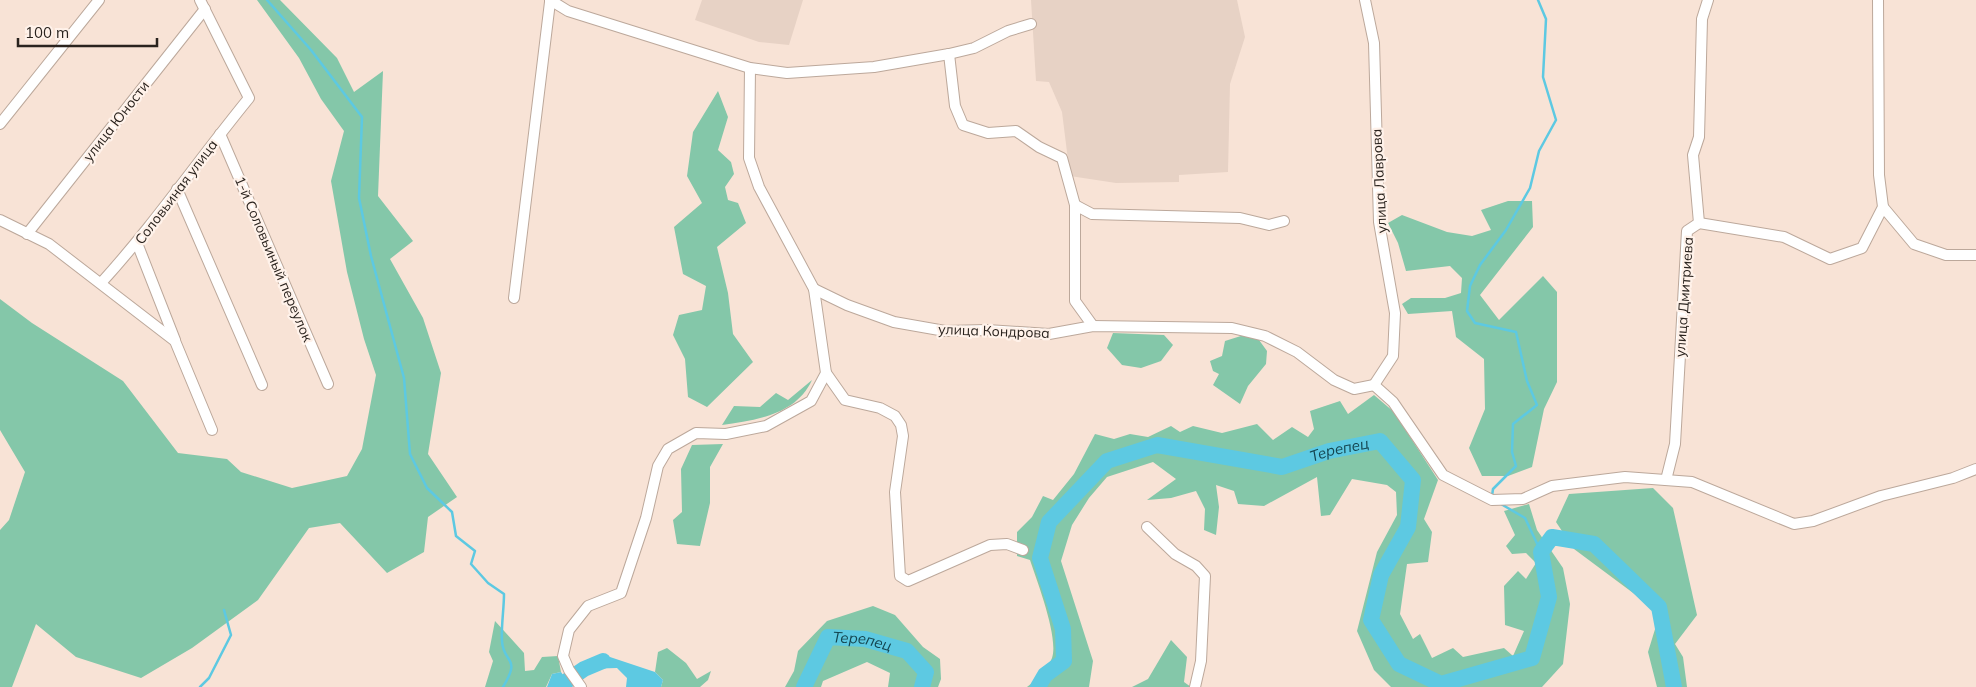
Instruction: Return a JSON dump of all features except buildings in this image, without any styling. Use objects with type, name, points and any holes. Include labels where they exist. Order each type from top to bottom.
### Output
[{"type":"street","points":[[0,124],[99,0]]},
{"type":"street","name":"улица Лаврова","points":[[1365,0],[1374,43],[1379,222],[1395,313],[1394,356],[1374,385]]},
{"type":"street","name":"улица Дмитриева","points":[[1666,480],[1676,444],[1687,231],[1698,223],[1693,155],[1699,138],[1702,19],[1708,0]]},
{"type":"street","points":[[1878,0],[1879,175],[1883,207],[1914,244],[1946,255],[1976,256]]},
{"type":"street","points":[[514,298],[550,1],[568,11],[750,68],[787,73],[874,67],[949,54],[974,48],[1008,31],[1031,24]]},
{"type":"street","name":"Соловьиная улица","points":[[101,283],[137,243],[177,188],[249,98],[202,4]]},
{"type":"street","name":"улица Юности","points":[[27,234],[202,4]]},
{"type":"street","points":[[949,54],[955,106],[963,125],[988,133],[1016,131],[1039,147],[1062,158],[1075,205],[1075,301],[1093,326]]},
{"type":"street","points":[[750,68],[749,158],[759,187],[814,289],[826,373],[845,400],[880,408],[895,416],[901,425],[903,436],[895,492],[900,576],[908,581],[990,545],[1007,544],[1023,550]]},
{"type":"street","name":"1-й Соловьиный переулок","points":[[220,134],[328,384]]},
{"type":"street","points":[[177,188],[262,385]]},
{"type":"street","points":[[1075,205],[1092,214],[1240,218],[1269,225],[1284,221]]},
{"type":"street","points":[[1698,223],[1784,237],[1830,259],[1862,248],[1883,207]]},
{"type":"street","points":[[0,220],[49,244],[175,341]]},
{"type":"street","points":[[137,243],[212,430]]},
{"type":"street","name":"улица Кондрова","points":[[814,289],[847,305],[894,322],[945,331],[987,330],[1050,334],[1093,326],[1232,328],[1265,336],[1297,352],[1334,380],[1354,389],[1374,385]]},
{"type":"street","points":[[579,684],[569,670],[563,656],[569,630],[588,606],[621,593],[646,518],[658,466],[668,449],[696,433],[726,434],[766,426],[811,401],[826,373]]},
{"type":"street","points":[[1374,385],[1393,402],[1443,475],[1492,500],[1523,499],[1552,486],[1625,477],[1692,482],[1794,524],[1813,521],[1858,504],[1952,478],[1976,469]]},
{"type":"street","points":[[1147,527],[1175,554],[1196,566],[1205,576],[1201,661],[1195,687]]},
{"type":"shaded area","points":[[702,0],[803,0],[789,45],[759,42],[695,20]]},
{"type":"shaded area","points":[[1031,0],[1237,0],[1245,37],[1230,84],[1228,172],[1179,175],[1179,182],[1116,183],[1070,176],[1062,112],[1049,82],[1036,81]]},
{"type":"green space","points":[[257,0],[280,0],[337,58],[354,92],[383,71],[378,196],[413,241],[390,259],[423,318],[441,373],[428,454],[457,497],[428,517],[424,552],[387,573],[340,523],[309,528],[258,600],[192,648],[141,678],[76,657],[36,624],[12,687],[0,687],[0,530],[9,520],[25,472],[0,430],[0,299],[32,323],[123,381],[178,453],[227,459],[241,472],[292,488],[347,476],[362,449],[376,375],[364,339],[347,272],[331,181],[344,131],[321,99],[299,58]]},
{"type":"green space","points":[[718,91],[728,117],[718,150],[731,162],[734,174],[725,187],[728,200],[738,203],[746,223],[717,247],[728,293],[733,334],[753,362],[707,407],[688,397],[685,359],[673,335],[679,315],[702,310],[706,286],[683,274],[674,227],[702,203],[687,176],[693,132]]},
{"type":"green space","points":[[1508,201],[1532,201],[1533,227],[1480,295],[1499,320],[1543,276],[1557,292],[1557,382],[1544,409],[1532,467],[1508,476],[1482,476],[1469,448],[1485,409],[1484,359],[1456,337],[1452,311],[1408,314],[1402,304],[1411,298],[1445,298],[1461,293],[1462,278],[1450,266],[1406,271],[1398,243],[1388,223],[1402,215],[1447,232],[1472,236],[1491,230],[1481,210]]},
{"type":"green space","points":[[1113,333],[1164,335],[1173,345],[1161,361],[1141,368],[1122,365],[1107,348]]},
{"type":"green space","points":[[1244,335],[1259,340],[1267,351],[1266,364],[1248,386],[1240,404],[1213,385],[1219,374],[1213,371],[1210,361],[1222,356],[1225,341]]},
{"type":"green space","points":[[812,380],[805,392],[796,401],[774,414],[722,425],[734,406],[760,407],[776,393],[788,400]]},
{"type":"green space","points":[[1374,395],[1394,412],[1438,480],[1424,519],[1432,532],[1428,562],[1407,564],[1400,614],[1413,639],[1420,634],[1432,658],[1453,648],[1463,657],[1504,648],[1513,656],[1524,631],[1505,625],[1504,586],[1518,571],[1526,579],[1536,563],[1526,553],[1512,554],[1506,546],[1515,535],[1504,511],[1529,504],[1537,530],[1563,568],[1570,604],[1563,664],[1542,687],[1391,687],[1374,670],[1357,631],[1377,552],[1397,515],[1396,492],[1387,485],[1352,479],[1330,515],[1321,516],[1317,477],[1264,506],[1238,504],[1234,491],[1216,485],[1219,507],[1216,535],[1204,530],[1205,509],[1196,491],[1171,498],[1147,500],[1176,479],[1153,462],[1107,477],[1089,498],[1072,525],[1061,561],[1093,661],[1089,687],[1027,687],[1048,666],[1052,658],[1053,637],[1030,560],[1017,556],[1017,532],[1032,517],[1043,496],[1053,500],[1074,474],[1095,434],[1114,439],[1130,434],[1148,437],[1171,426],[1180,432],[1193,426],[1222,433],[1257,424],[1273,440],[1292,427],[1308,437],[1314,429],[1310,411],[1340,401],[1348,414]]},
{"type":"green space","points":[[723,444],[710,467],[710,503],[700,546],[677,544],[673,520],[682,512],[681,469],[692,445]]},
{"type":"green space","points":[[1653,488],[1673,508],[1697,615],[1675,644],[1683,657],[1687,687],[1657,687],[1648,652],[1660,613],[1574,549],[1556,522],[1569,494]]},
{"type":"green space","points":[[873,606],[895,615],[923,647],[940,659],[941,679],[938,687],[888,687],[890,673],[867,662],[823,681],[821,687],[785,687],[794,671],[798,651],[827,621]]},
{"type":"green space","points":[[495,621],[524,653],[525,671],[534,670],[542,657],[558,656],[561,672],[552,674],[546,687],[485,687],[493,661],[489,652]]},
{"type":"green space","points":[[1171,640],[1187,657],[1184,682],[1191,687],[1132,687],[1148,679]]},
{"type":"green space","points":[[667,648],[686,663],[697,679],[711,671],[708,680],[700,687],[661,687],[663,680],[655,672],[658,652]]},
{"type":"water","points":[[607,656],[655,672],[663,680],[661,687],[626,687],[627,678],[617,668],[584,669],[591,658]]},
{"type":"water","points":[[561,672],[569,684],[568,687],[547,687],[552,674]]},
{"type":"waterway","points":[[267,0],[311,50],[362,117],[359,198],[371,256],[404,378],[410,454],[427,488],[452,512],[456,536],[475,551],[471,564],[488,583],[504,594],[502,641],[505,654],[510,661],[511,670],[503,687]]},
{"type":"waterway","points":[[1492,496],[1493,489],[1516,466],[1512,452],[1513,424],[1537,405],[1527,381],[1516,332],[1475,323],[1467,311],[1470,286],[1480,265],[1506,230],[1530,188],[1539,151],[1556,120],[1543,77],[1546,19],[1538,0]]},
{"type":"waterway","name":"Терепец","points":[[1038,687],[1045,675],[1064,661],[1063,629],[1040,558],[1049,522],[1107,461],[1157,445],[1282,467],[1329,451],[1380,441],[1413,480],[1408,527],[1381,575],[1371,620],[1399,664],[1441,684],[1532,658],[1549,597],[1541,552],[1552,537],[1594,544],[1659,607],[1674,687]]},
{"type":"waterway","points":[[1501,504],[1525,518],[1541,552]]},
{"type":"waterway","points":[[200,687],[209,678],[231,635],[224,610]]},
{"type":"waterway","name":"Терепец","points":[[804,687],[828,637],[865,639],[907,651],[926,672],[922,687]]},
{"type":"waterway","name":"Терепец","points":[[558,687],[584,669],[603,661]]}]
